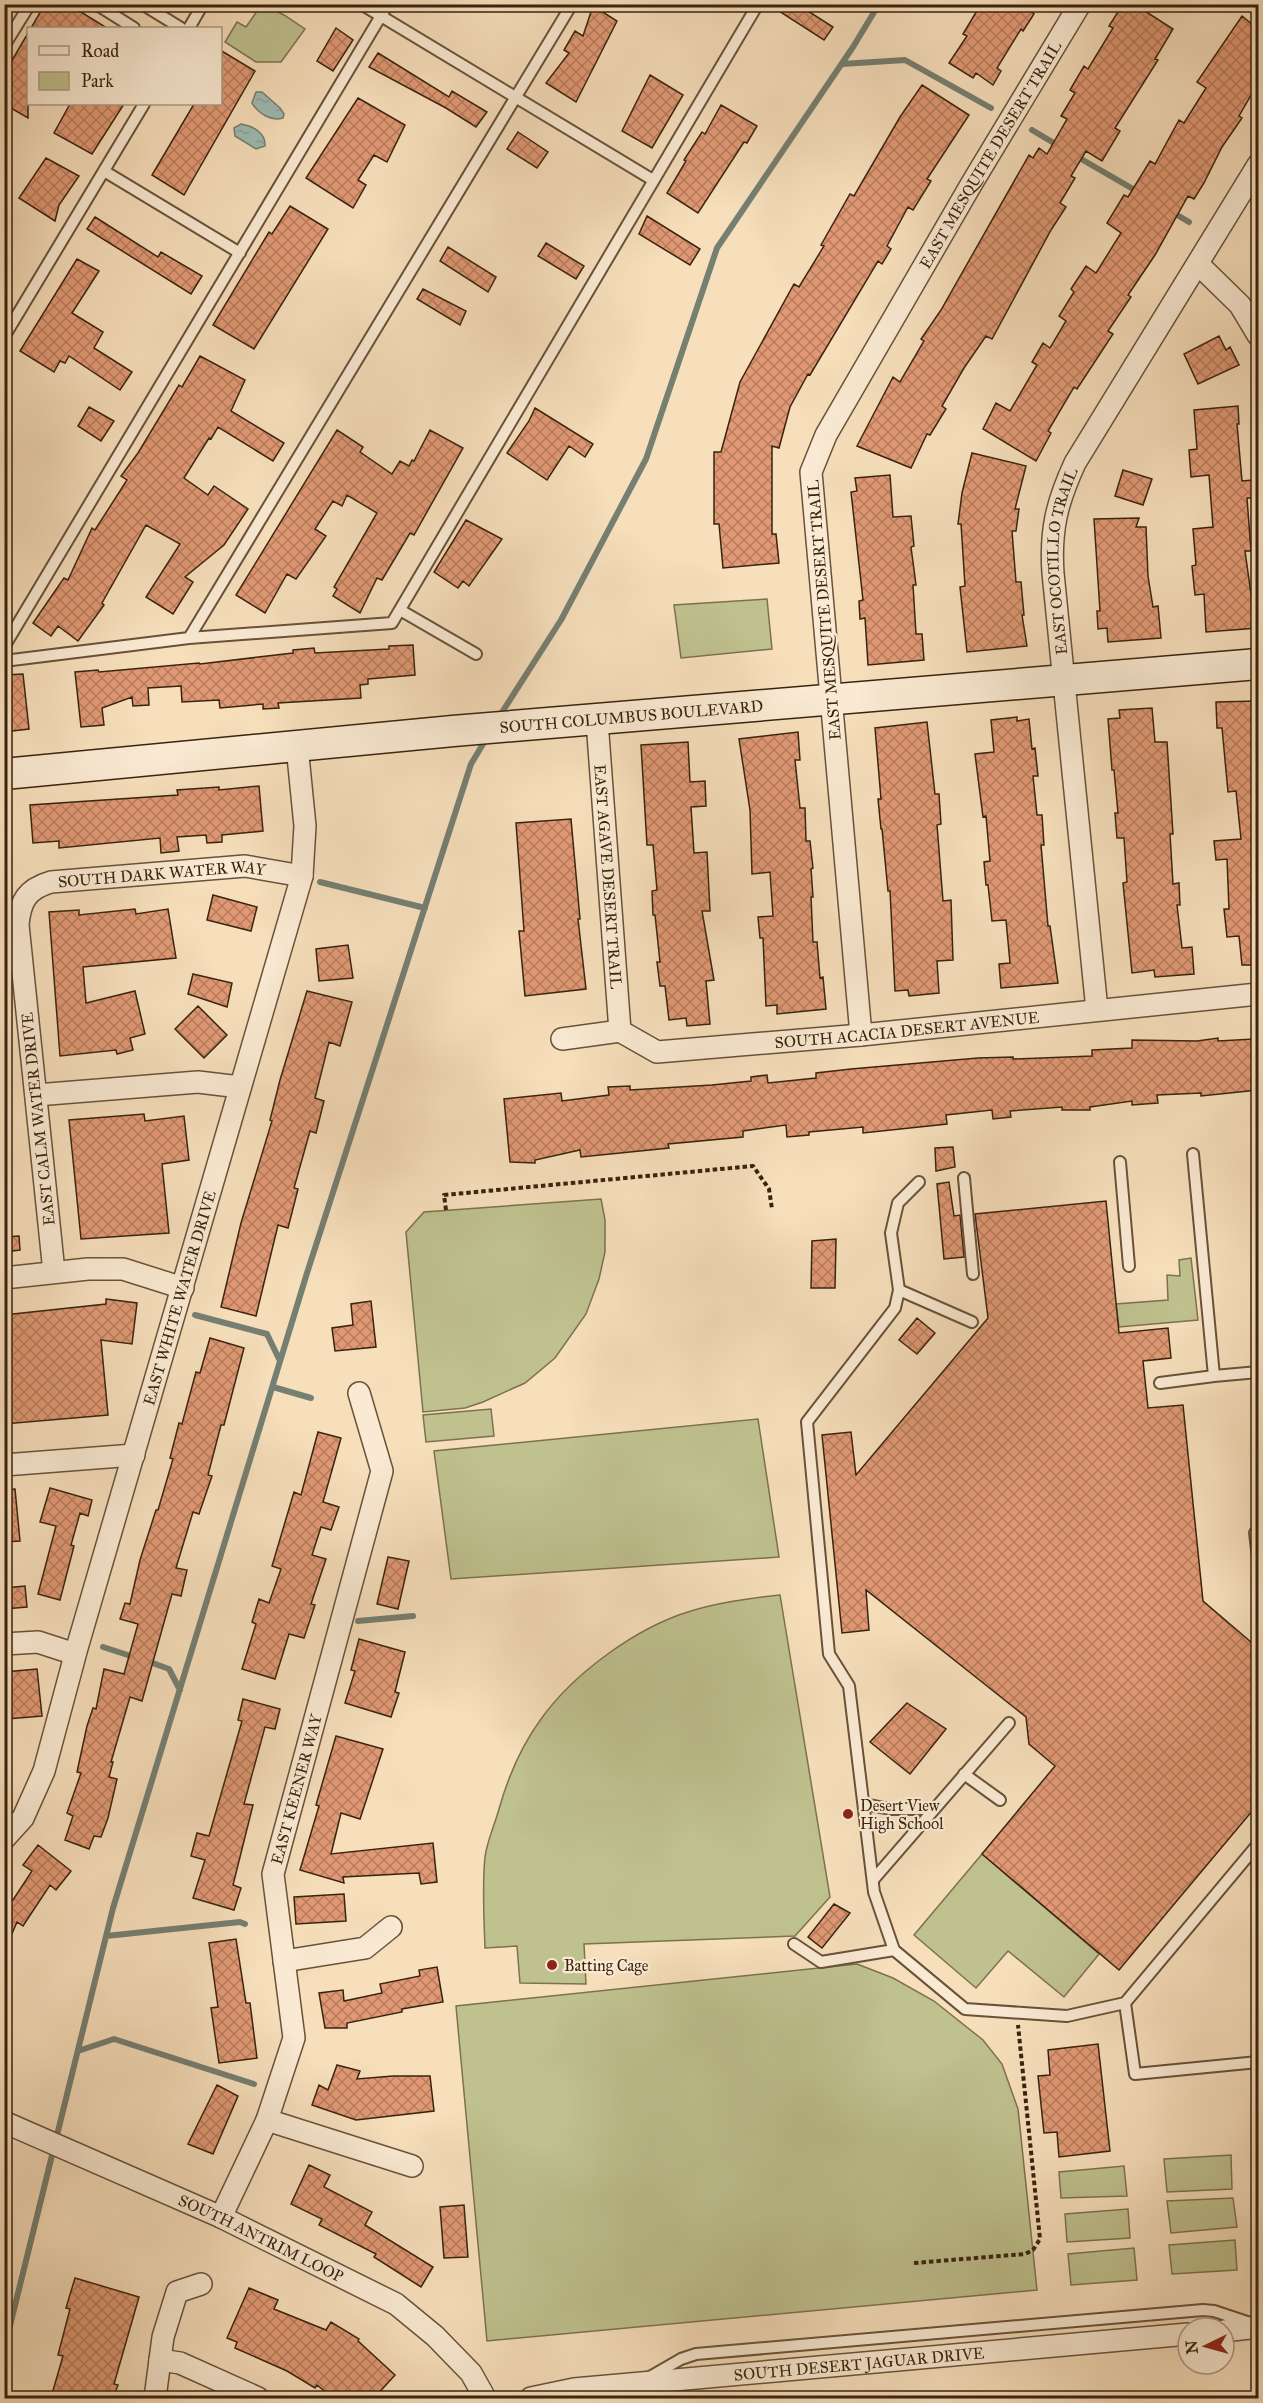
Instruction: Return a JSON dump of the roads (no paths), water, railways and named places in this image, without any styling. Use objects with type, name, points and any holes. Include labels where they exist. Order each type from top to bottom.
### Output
[{"type":"street","name":"EAST MESQUITE DESERT TRAIL","points":[[861,1035],[811,472],[826,435],[972,183],[1080,4]]},
{"type":"street","name":"EAST OCOTILLO TRAIL","points":[[1097,1010],[1051,544],[1064,488],[1075,463],[1258,165]]},
{"type":"street","points":[[1198,264],[1240,305],[1258,335]]},
{"type":"street","name":"SOUTH COLUMBUS BOULEVARD","points":[[4,774],[453,731],[597,721],[1258,664]]},
{"type":"street","name":"EAST AGAVE DESERT TRAIL","points":[[597,721],[620,1031]]},
{"type":"street","name":"EAST WHITE WATER DRIVE","points":[[4,1839],[23,1818],[44,1771],[75,1654],[302,876],[305,826],[297,746]]},
{"type":"street","name":"SOUTH DARK WATER WAY","points":[[19,892],[51,882],[245,866],[302,876]]},
{"type":"street","name":"EAST CALM WATER DRIVE","points":[[19,892],[18,926],[54,1272]]},
{"type":"street","name":"SOUTH ACACIA DESERT AVENUE","points":[[620,1031],[657,1052],[861,1035],[1258,994]]},
{"type":"street","points":[[562,1039],[620,1031]]},
{"type":"street","points":[[36,1095],[198,1082],[240,1087]]},
{"type":"street","points":[[4,1278],[54,1272],[123,1269],[183,1288]]},
{"type":"street","name":"EAST KEENER WAY","points":[[221,2217],[267,2120],[294,2038],[273,1874],[382,1471],[359,1393]]},
{"type":"street","points":[[4,1465],[134,1455]]},
{"type":"street","points":[[4,1644],[38,1642],[75,1654]]},
{"type":"street","points":[[284,1961],[365,1948],[391,1927]]},
{"type":"street","points":[[267,2120],[412,2166]]},
{"type":"street","name":"SOUTH ANTRIM LOOP","points":[[4,2122],[221,2217],[396,2304],[435,2336],[471,2373],[485,2398]]},
{"type":"street","points":[[155,2398],[163,2337],[177,2292],[201,2284]]},
{"type":"street","points":[[1236,2330],[1258,2327]]},
{"type":"street","name":"SOUTH DESERT JAGUAR DRIVE","points":[[531,2398],[574,2389],[1176,2335]]},
{"type":"street","points":[[160,2360],[180,2363],[258,2398]]},
{"type":"lane","points":[[4,46],[30,4]]},
{"type":"lane","points":[[96,4],[132,27]]},
{"type":"lane","points":[[142,4],[179,27]]},
{"type":"lane","points":[[190,27],[203,4]]},
{"type":"lane","points":[[362,4],[653,180]]},
{"type":"lane","points":[[4,647],[388,4]]},
{"type":"lane","points":[[189,638],[572,4]]},
{"type":"lane","points":[[4,661],[189,638],[392,623],[758,4]]},
{"type":"lane","points":[[4,337],[143,105]]},
{"type":"lane","points":[[104,171],[240,253]]},
{"type":"lane","points":[[400,610],[476,654]]},
{"type":"lane","points":[[1193,1154],[1214,1376]]},
{"type":"lane","points":[[1120,1162],[1129,1266]]},
{"type":"lane","points":[[964,1178],[973,1274]]},
{"type":"lane","points":[[919,1182],[898,1203],[891,1233],[899,1290],[896,1308],[807,1422],[829,1654],[849,1686],[874,1892],[894,1950],[965,2009],[1066,2016],[1125,2002],[1258,1844]]},
{"type":"lane","points":[[899,1290],[972,1322]]},
{"type":"lane","points":[[1160,1383],[1258,1372]]},
{"type":"lane","points":[[1258,1529],[1255,1533],[1258,1558]]},
{"type":"lane","points":[[873,1880],[1009,1723]]},
{"type":"lane","points":[[964,1774],[1000,1800]]},
{"type":"lane","points":[[864,1804],[890,1809],[934,1809]]},
{"type":"lane","points":[[794,1944],[821,1962],[894,1950]]},
{"type":"lane","points":[[1125,2002],[1135,2074],[1258,2062]]},
{"type":"lane","points":[[640,2383],[664,2367],[696,2354],[1203,2310],[1214,2311],[1258,2327]]},
{"type":"water","points":[[256,92],[262,92],[280,108],[284,114],[283,118],[270,118],[258,110],[252,103]]},
{"type":"water","points":[[241,124],[258,131],[265,141],[265,146],[256,149],[235,136],[234,128]]},
{"type":"waterway","points":[[499,717],[561,620],[646,459],[717,248],[853,47],[879,4]]},
{"type":"waterway","points":[[842,64],[905,60],[991,108]]},
{"type":"waterway","points":[[1032,130],[1059,146]]},
{"type":"waterway","points":[[1076,156],[1140,193]]},
{"type":"waterway","points":[[1172,212],[1189,222]]},
{"type":"waterway","points":[[4,2350],[113,1908],[307,1273],[471,764],[486,739]]},
{"type":"waterway","points":[[320,882],[425,908]]},
{"type":"waterway","points":[[195,1315],[267,1334],[280,1361]]},
{"type":"waterway","points":[[273,1387],[311,1398]]},
{"type":"waterway","points":[[358,1621],[413,1616]]},
{"type":"waterway","points":[[103,1647],[137,1658]]},
{"type":"waterway","points":[[147,1661],[169,1669],[180,1690]]},
{"type":"waterway","points":[[106,1936],[240,1922],[245,1924]]},
{"type":"waterway","points":[[78,2051],[114,2039],[254,2084]]},
{"type":"place","name":"Desert View High School","points":[[848,1814]]},
{"type":"place","name":"Batting Cage","points":[[552,1965]]}]
